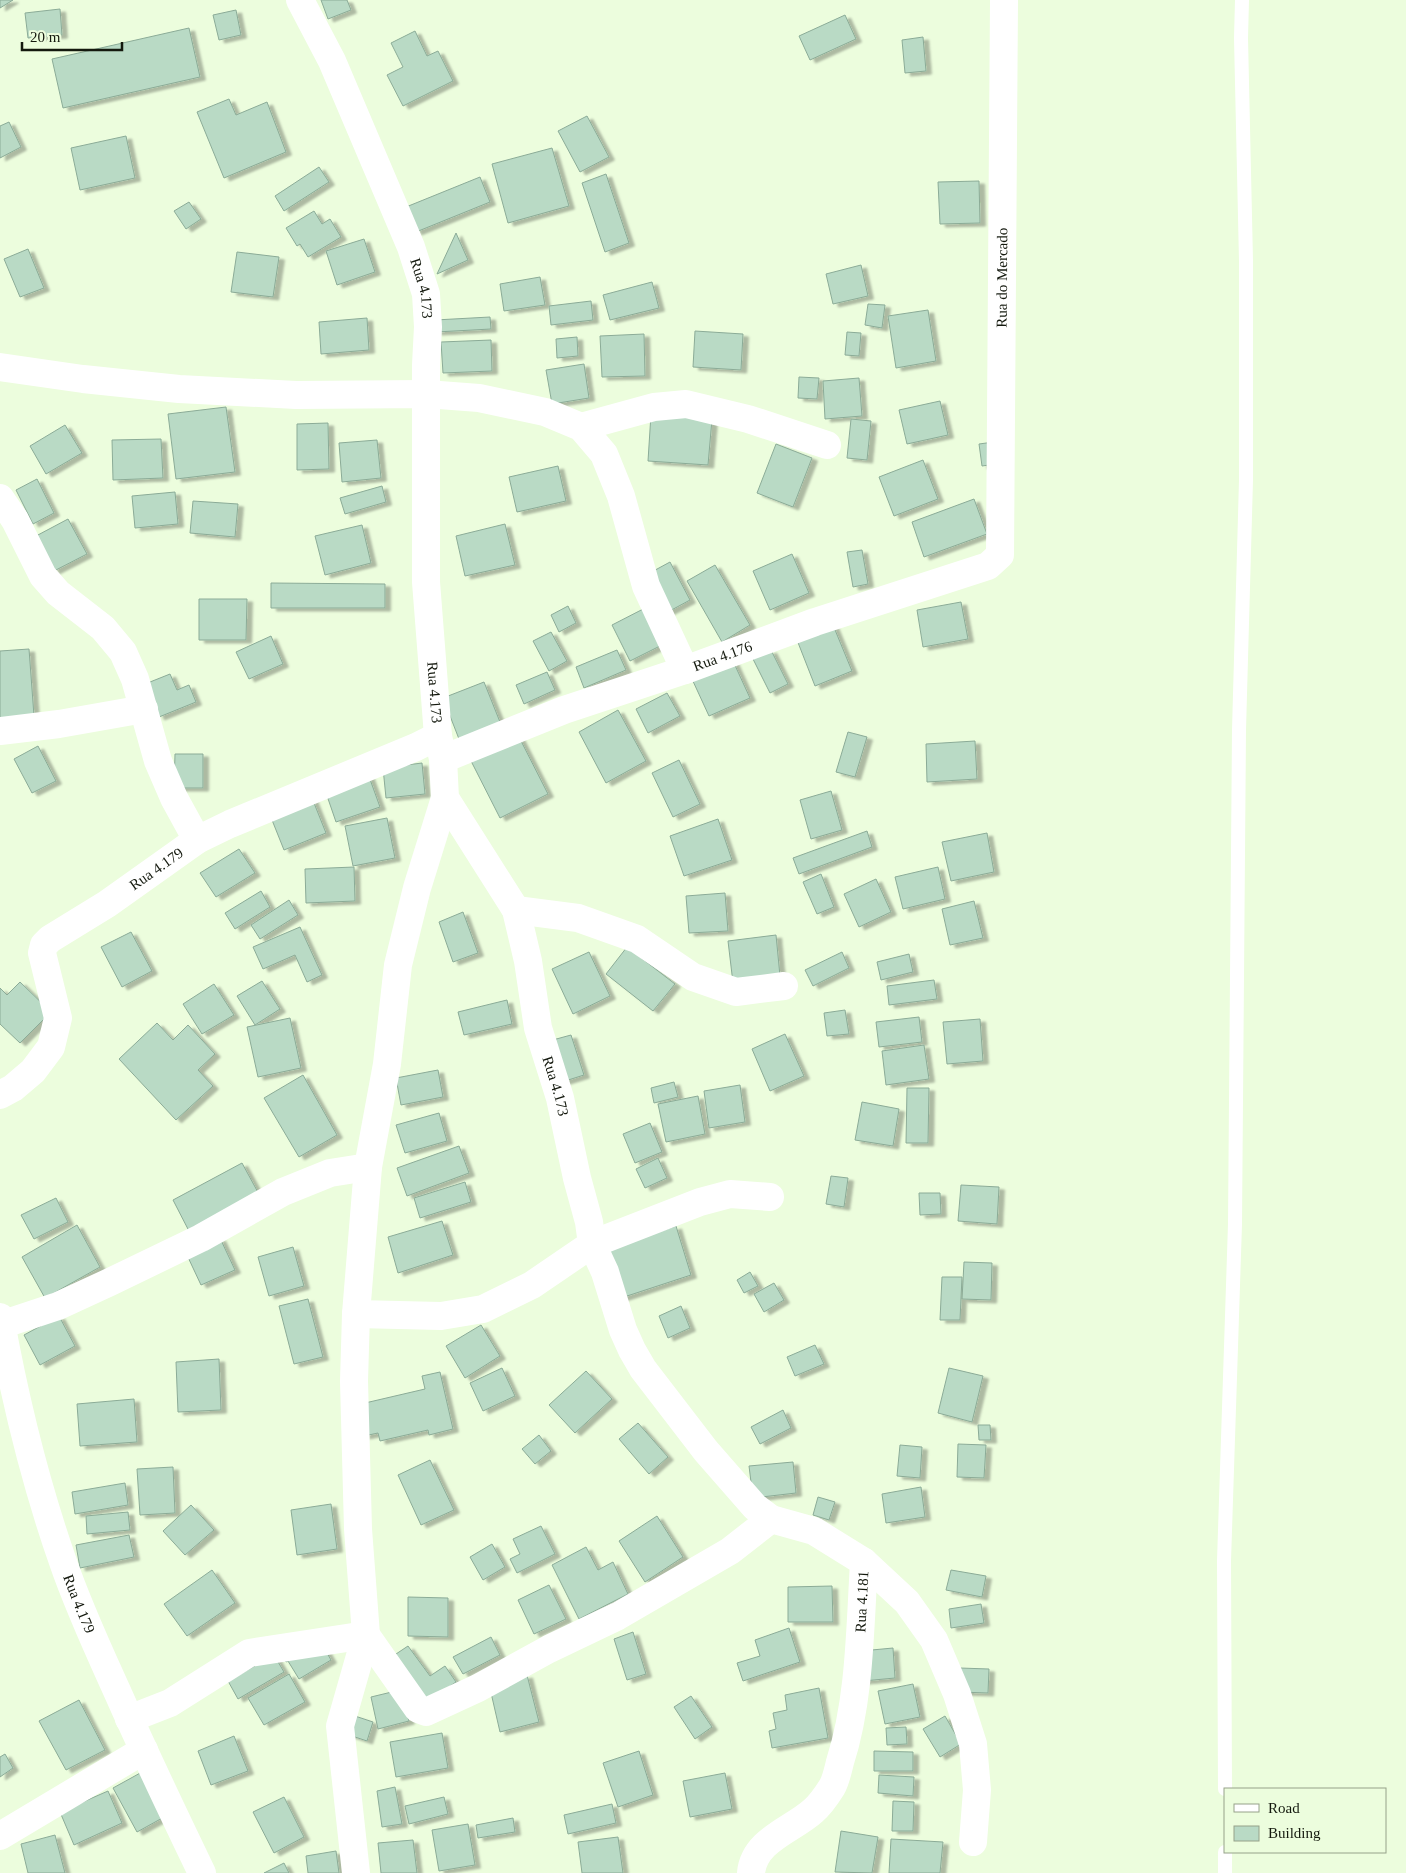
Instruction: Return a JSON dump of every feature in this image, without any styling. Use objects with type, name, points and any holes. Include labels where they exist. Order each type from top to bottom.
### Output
[{"type":"street","name":"Rua 4.173","points":[[300,0],[332,61],[411,247],[426,294],[428,327],[426,582],[444,798],[516,910],[528,961],[538,1028],[560,1098],[577,1178],[589,1222],[592,1244],[605,1272],[623,1330],[643,1368]]},
{"type":"street","name":"Rua do Mercado","points":[[1000,555],[1004,0]]},
{"type":"street","points":[[0,367],[83,379],[179,389],[296,395],[426,394],[488,400],[545,412],[581,427],[604,454],[621,496],[646,586],[685,670]]},
{"type":"street","points":[[581,427],[654,407],[686,404],[748,419],[827,445]]},
{"type":"street","points":[[0,498],[16,520],[43,576],[58,593],[103,628],[123,652],[135,679],[158,761],[174,798],[197,840]]},
{"type":"street","name":"Rua 4.176","points":[[441,747],[564,710],[685,670],[815,622],[988,566],[1000,555]]},
{"type":"street","points":[[0,731],[59,724],[144,709]]},
{"type":"street","name":"Rua 4.179","points":[[0,1095],[13,1088],[33,1071],[51,1047],[58,1018],[42,953],[44,944],[50,939],[107,904],[197,840],[230,824],[416,747],[441,747]]},
{"type":"street","points":[[356,1873],[340,1726],[366,1635],[358,1529],[354,1381],[356,1314],[368,1167],[387,1064],[398,965],[416,888],[444,798]]},
{"type":"street","points":[[516,910],[578,918],[637,939],[693,977],[736,992],[784,986]]},
{"type":"street","points":[[1,1334],[201,1238],[283,1192],[330,1173],[368,1167]]},
{"type":"street","points":[[356,1314],[441,1316],[483,1310],[532,1285],[592,1244],[700,1202],[730,1194],[770,1197]]},
{"type":"street","name":"Rua 4.179","points":[[1,1334],[40,1492],[63,1563],[93,1638],[129,1719],[202,1873]]},
{"type":"street","name":"Rua 4.181","points":[[643,1368],[706,1451],[755,1507],[771,1519],[814,1532],[864,1562],[859,1646],[851,1718],[833,1786],[814,1811],[763,1846],[751,1867],[751,1873]]},
{"type":"street","points":[[366,1635],[418,1710],[426,1712],[478,1688],[549,1649],[618,1616],[730,1550],[771,1519]]},
{"type":"street","points":[[864,1562],[907,1602],[934,1640],[957,1694],[973,1744],[978,1790],[973,1842]]},
{"type":"street","points":[[129,1719],[170,1703],[249,1653],[366,1635]]},
{"type":"street","points":[[0,1836],[144,1750]]},
{"type":"lane","points":[[1225,1788],[1224,1561],[1235,1224],[1240,730],[1246,480],[1246,262],[1241,48],[1242,0]]},
{"type":"lane","points":[[1225,1853],[1226,1873]]},
{"type":"building","points":[[0,0],[13,0],[0,8]]},
{"type":"building","points":[[321,0],[347,0],[351,10],[328,19]]},
{"type":"building","points":[[60,9],[62,35],[28,38],[25,13]]},
{"type":"building","points":[[236,10],[241,35],[219,40],[213,15]]},
{"type":"building","points":[[845,15],[856,39],[810,60],[799,36]]},
{"type":"building","points":[[189,28],[200,77],[63,108],[52,59]]},
{"type":"building","points":[[415,31],[427,56],[438,51],[453,81],[403,106],[387,75],[403,67],[391,43]]},
{"type":"building","points":[[923,37],[926,71],[905,73],[902,40]]},
{"type":"building","points":[[229,99],[236,115],[267,102],[286,152],[224,178],[197,112]]},
{"type":"building","points":[[587,116],[609,157],[580,172],[558,131]]},
{"type":"building","points":[[9,122],[21,147],[0,158],[0,126]]},
{"type":"building","points":[[126,136],[135,178],[80,190],[71,148]]},
{"type":"building","points":[[552,148],[569,206],[508,223],[492,164]]},
{"type":"building","points":[[319,167],[329,182],[284,211],[275,196]]},
{"type":"building","points":[[606,174],[629,243],[605,252],[582,183]]},
{"type":"building","points":[[480,177],[490,202],[416,232],[406,207]]},
{"type":"building","points":[[979,181],[980,223],[940,224],[938,182]]},
{"type":"building","points":[[189,202],[201,219],[186,229],[174,211]]},
{"type":"building","points":[[314,211],[322,224],[330,219],[341,237],[308,257],[300,244],[297,246],[286,228]]},
{"type":"building","points":[[456,233],[468,260],[437,274]]},
{"type":"building","points":[[364,239],[375,272],[337,285],[326,251]]},
{"type":"building","points":[[28,249],[44,288],[20,297],[4,259]]},
{"type":"building","points":[[237,252],[279,257],[273,297],[231,292]]},
{"type":"building","points":[[861,265],[868,296],[833,304],[826,274]]},
{"type":"building","points":[[540,277],[545,305],[504,311],[500,284]]},
{"type":"building","points":[[652,282],[659,308],[610,320],[603,295]]},
{"type":"building","points":[[591,301],[593,320],[551,325],[549,306]]},
{"type":"building","points":[[868,304],[885,305],[882,328],[865,325]]},
{"type":"building","points":[[928,310],[936,361],[896,368],[888,316]]},
{"type":"building","points":[[490,317],[491,329],[436,332],[435,320]]},
{"type":"building","points":[[367,318],[369,350],[321,354],[319,322]]},
{"type":"building","points":[[695,331],[743,334],[741,370],[693,367]]},
{"type":"building","points":[[847,332],[861,333],[859,356],[845,355]]},
{"type":"building","points":[[644,334],[645,376],[602,377],[600,336]]},
{"type":"building","points":[[577,337],[578,356],[557,358],[556,339]]},
{"type":"building","points":[[491,340],[492,371],[443,373],[441,342]]},
{"type":"building","points":[[584,364],[589,398],[552,404],[546,370]]},
{"type":"building","points":[[799,377],[819,378],[817,399],[798,398]]},
{"type":"building","points":[[859,378],[862,416],[825,419],[823,381]]},
{"type":"building","points":[[940,401],[948,435],[907,444],[899,410]]},
{"type":"building","points":[[226,407],[235,472],[176,479],[168,414]]},
{"type":"building","points":[[651,414],[712,419],[708,465],[648,461]]},
{"type":"building","points":[[851,419],[871,421],[867,460],[847,458]]},
{"type":"building","points":[[328,423],[329,469],[297,470],[297,424]]},
{"type":"building","points":[[65,425],[82,453],[46,474],[30,446]]},
{"type":"building","points":[[161,439],[163,478],[113,480],[112,440]]},
{"type":"building","points":[[377,440],[381,478],[342,482],[339,443]]},
{"type":"building","points":[[1001,441],[1003,463],[982,466],[979,444]]},
{"type":"building","points":[[776,444],[812,458],[793,507],[757,493]]},
{"type":"building","points":[[923,460],[938,499],[894,516],[879,477]]},
{"type":"building","points":[[558,466],[566,501],[517,512],[509,477]]},
{"type":"building","points":[[37,479],[54,513],[33,524],[16,490]]},
{"type":"building","points":[[382,486],[386,502],[345,514],[340,498]]},
{"type":"building","points":[[175,492],[178,524],[135,528],[132,496]]},
{"type":"building","points":[[974,499],[987,534],[924,557],[912,522]]},
{"type":"building","points":[[193,501],[238,504],[235,537],[190,533]]},
{"type":"building","points":[[68,519],[87,554],[54,571],[36,536]]},
{"type":"building","points":[[505,524],[515,565],[465,576],[456,536]]},
{"type":"building","points":[[362,525],[371,563],[325,575],[315,536]]},
{"type":"building","points":[[862,550],[868,584],[853,587],[847,552]]},
{"type":"building","points":[[792,554],[809,593],[770,610],[753,571]]},
{"type":"building","points":[[670,562],[690,600],[666,613],[646,575]]},
{"type":"building","points":[[715,565],[750,625],[722,642],[687,581]]},
{"type":"building","points":[[271,583],[385,584],[385,608],[271,608]]},
{"type":"building","points":[[199,599],[247,599],[246,640],[199,640]]},
{"type":"building","points":[[961,602],[968,639],[923,647],[917,610]]},
{"type":"building","points":[[568,606],[576,623],[559,632],[551,615]]},
{"type":"building","points":[[649,606],[668,642],[630,661],[612,625]]},
{"type":"building","points":[[833,625],[852,671],[815,686],[797,640]]},
{"type":"building","points":[[551,632],[567,661],[549,671],[533,641]]},
{"type":"building","points":[[271,636],[283,664],[249,679],[236,652]]},
{"type":"building","points":[[29,649],[34,716],[0,719],[0,651]]},
{"type":"building","points":[[617,650],[626,670],[584,688],[576,667]]},
{"type":"building","points":[[771,650],[788,684],[770,693],[753,659]]},
{"type":"building","points":[[733,661],[750,698],[709,716],[692,679]]},
{"type":"building","points":[[547,672],[555,690],[524,704],[516,685]]},
{"type":"building","points":[[170,674],[177,690],[189,685],[196,702],[159,717],[145,684]]},
{"type":"building","points":[[484,682],[500,722],[459,739],[443,698]]},
{"type":"building","points":[[667,693],[680,716],[648,733],[636,709]]},
{"type":"building","points":[[618,710],[646,761],[606,783],[579,732]]},
{"type":"building","points":[[848,732],[867,737],[855,777],[836,772]]},
{"type":"building","points":[[518,735],[548,794],[500,818],[470,759]]},
{"type":"building","points":[[975,741],[977,779],[927,782],[926,744]]},
{"type":"building","points":[[38,746],[56,781],[32,793],[14,759]]},
{"type":"building","points":[[175,754],[203,754],[203,788],[174,788]]},
{"type":"building","points":[[679,760],[700,804],[673,817],[652,773]]},
{"type":"building","points":[[422,763],[425,794],[386,798],[383,768]]},
{"type":"building","points":[[367,771],[380,807],[336,822],[324,787]]},
{"type":"building","points":[[831,791],[842,830],[811,839],[800,800]]},
{"type":"building","points":[[310,793],[326,833],[284,850],[268,810]]},
{"type":"building","points":[[387,818],[395,858],[353,866],[345,826]]},
{"type":"building","points":[[718,819],[732,860],[684,876],[670,836]]},
{"type":"building","points":[[867,831],[872,847],[799,874],[793,858]]},
{"type":"building","points":[[987,833],[994,872],[951,881],[942,842]]},
{"type":"building","points":[[239,849],[255,873],[216,897],[200,873]]},
{"type":"building","points":[[354,867],[355,901],[306,903],[305,869]]},
{"type":"building","points":[[938,867],[945,899],[903,909],[895,877]]},
{"type":"building","points":[[821,874],[834,907],[817,914],[803,882]]},
{"type":"building","points":[[876,879],[891,912],[859,927],[844,894]]},
{"type":"building","points":[[261,891],[270,907],[235,929],[225,913]]},
{"type":"building","points":[[725,893],[728,931],[689,933],[686,896]]},
{"type":"building","points":[[289,900],[298,915],[260,939],[251,925]]},
{"type":"building","points":[[974,901],[983,938],[950,945],[942,909]]},
{"type":"building","points":[[463,912],[478,953],[453,962],[439,922]]},
{"type":"building","points":[[300,927],[322,975],[307,982],[295,955],[263,969],[253,947]]},
{"type":"building","points":[[131,932],[152,971],[122,987],[101,947]]},
{"type":"building","points":[[776,935],[780,976],[733,983],[728,941]]},
{"type":"building","points":[[627,947],[675,984],[653,1011],[606,974]]},
{"type":"building","points":[[589,952],[610,996],[573,1014],[552,969]]},
{"type":"building","points":[[842,952],[849,968],[813,986],[805,970]]},
{"type":"building","points":[[909,954],[913,972],[881,980],[877,962]]},
{"type":"building","points":[[934,980],[937,999],[889,1005],[887,986]]},
{"type":"building","points":[[262,981],[280,1009],[255,1025],[237,996]]},
{"type":"building","points":[[20,982],[51,1012],[20,1043],[0,1024],[0,988],[7,995]]},
{"type":"building","points":[[214,984],[234,1015],[202,1034],[183,1004]]},
{"type":"building","points":[[507,1000],[512,1024],[464,1035],[458,1012]]},
{"type":"building","points":[[845,1010],[849,1034],[827,1036],[824,1013]]},
{"type":"building","points":[[919,1017],[922,1042],[879,1047],[876,1022]]},
{"type":"building","points":[[290,1018],[301,1068],[258,1077],[247,1027]]},
{"type":"building","points":[[980,1019],[983,1061],[947,1064],[943,1022]]},
{"type":"building","points":[[157,1023],[173,1040],[188,1025],[215,1054],[198,1070],[213,1086],[176,1120],[119,1059]]},
{"type":"building","points":[[785,1034],[804,1076],[770,1091],[752,1049]]},
{"type":"building","points":[[571,1035],[584,1075],[562,1082],[549,1041]]},
{"type":"building","points":[[924,1045],[929,1079],[886,1085],[882,1051]]},
{"type":"building","points":[[438,1070],[443,1097],[401,1105],[396,1078]]},
{"type":"building","points":[[303,1075],[337,1135],[299,1157],[264,1098]]},
{"type":"building","points":[[674,1082],[678,1097],[654,1103],[651,1088]]},
{"type":"building","points":[[740,1085],[745,1122],[709,1128],[704,1091]]},
{"type":"building","points":[[907,1088],[929,1088],[928,1143],[906,1143]]},
{"type":"building","points":[[698,1096],[705,1134],[666,1142],[658,1104]]},
{"type":"building","points":[[862,1102],[899,1109],[893,1146],[855,1140]]},
{"type":"building","points":[[439,1113],[447,1141],[405,1153],[396,1125]]},
{"type":"building","points":[[650,1123],[662,1152],[635,1163],[623,1134]]},
{"type":"building","points":[[459,1146],[469,1173],[407,1196],[397,1168]]},
{"type":"building","points":[[658,1158],[667,1178],[645,1188],[636,1169]]},
{"type":"building","points":[[242,1163],[260,1196],[190,1233],[173,1200]]},
{"type":"building","points":[[831,1176],[848,1178],[844,1207],[826,1204]]},
{"type":"building","points":[[465,1182],[471,1202],[420,1218],[414,1198]]},
{"type":"building","points":[[961,1185],[999,1187],[997,1224],[958,1221]]},
{"type":"building","points":[[919,1193],[940,1193],[941,1214],[920,1215]]},
{"type":"building","points":[[56,1198],[68,1222],[34,1239],[21,1215]]},
{"type":"building","points":[[442,1221],[453,1255],[398,1273],[388,1237]]},
{"type":"building","points":[[77,1225],[100,1267],[45,1298],[22,1257]]},
{"type":"building","points":[[676,1226],[691,1275],[621,1298],[605,1249]]},
{"type":"building","points":[[220,1238],[235,1270],[201,1285],[186,1253]]},
{"type":"building","points":[[293,1247],[304,1286],[269,1296],[258,1257]]},
{"type":"building","points":[[964,1262],[992,1263],[991,1300],[962,1299]]},
{"type":"building","points":[[750,1272],[758,1286],[744,1293],[737,1280]]},
{"type":"building","points":[[942,1277],[962,1277],[960,1320],[940,1320]]},
{"type":"building","points":[[774,1283],[784,1300],[764,1312],[754,1294]]},
{"type":"building","points":[[308,1299],[323,1357],[294,1364],[279,1306]]},
{"type":"building","points":[[681,1306],[690,1328],[668,1338],[659,1316]]},
{"type":"building","points":[[59,1316],[75,1346],[40,1365],[24,1335]]},
{"type":"building","points":[[481,1325],[500,1356],[465,1378],[446,1346]]},
{"type":"building","points":[[815,1345],[824,1364],[795,1376],[787,1357]]},
{"type":"building","points":[[219,1359],[221,1410],[178,1412],[176,1362]]},
{"type":"building","points":[[502,1368],[515,1396],[483,1411],[470,1383]]},
{"type":"building","points":[[949,1368],[983,1376],[972,1422],[938,1413]]},
{"type":"building","points":[[586,1371],[612,1399],[575,1433],[549,1405]]},
{"type":"building","points":[[440,1372],[453,1429],[429,1435],[428,1430],[380,1441],[378,1433],[364,1436],[365,1403],[425,1389],[422,1376]]},
{"type":"building","points":[[134,1399],[137,1442],[80,1446],[77,1404]]},
{"type":"building","points":[[783,1410],[791,1428],[760,1444],[751,1427]]},
{"type":"building","points":[[638,1423],[668,1457],[649,1474],[619,1439]]},
{"type":"building","points":[[978,1425],[990,1425],[991,1440],[979,1440]]},
{"type":"building","points":[[539,1435],[551,1451],[535,1464],[522,1449]]},
{"type":"building","points":[[958,1444],[986,1445],[984,1478],[957,1477]]},
{"type":"building","points":[[900,1445],[922,1447],[920,1478],[897,1476]]},
{"type":"building","points":[[430,1460],[454,1510],[421,1525],[398,1475]]},
{"type":"building","points":[[793,1462],[796,1493],[753,1498],[749,1466]]},
{"type":"building","points":[[173,1467],[175,1513],[140,1515],[137,1469]]},
{"type":"building","points":[[125,1483],[128,1505],[75,1514],[72,1492]]},
{"type":"building","points":[[921,1487],[925,1517],[886,1523],[882,1494]]},
{"type":"building","points":[[818,1497],[835,1502],[829,1520],[813,1515]]},
{"type":"building","points":[[331,1504],[337,1549],[297,1555],[291,1510]]},
{"type":"building","points":[[191,1505],[214,1530],[185,1555],[163,1531]]},
{"type":"building","points":[[128,1512],[130,1530],[87,1534],[86,1516]]},
{"type":"building","points":[[657,1516],[683,1557],[645,1582],[619,1541]]},
{"type":"building","points":[[541,1526],[555,1554],[517,1573],[510,1559],[520,1554],[513,1539]]},
{"type":"building","points":[[129,1535],[134,1557],[80,1568],[76,1545]]},
{"type":"building","points":[[492,1544],[505,1567],[483,1580],[470,1557]]},
{"type":"building","points":[[586,1547],[598,1570],[613,1562],[628,1594],[579,1619],[552,1565]]},
{"type":"building","points":[[212,1570],[235,1603],[187,1636],[164,1604]]},
{"type":"building","points":[[951,1570],[986,1576],[982,1597],[946,1590]]},
{"type":"building","points":[[549,1585],[566,1619],[534,1634],[518,1600]]},
{"type":"building","points":[[832,1586],[833,1622],[788,1622],[788,1587]]},
{"type":"building","points":[[408,1597],[448,1598],[448,1637],[408,1636]]},
{"type":"building","points":[[981,1604],[984,1623],[951,1628],[949,1609]]},
{"type":"building","points":[[789,1628],[800,1662],[743,1681],[737,1663],[760,1656],[755,1640]]},
{"type":"building","points":[[633,1632],[646,1674],[627,1680],[614,1639]]},
{"type":"building","points":[[317,1635],[331,1660],[299,1679],[277,1647]]},
{"type":"building","points":[[491,1637],[500,1655],[463,1674],[453,1657]]},
{"type":"building","points":[[408,1646],[430,1676],[445,1666],[456,1682],[420,1707],[387,1660]]},
{"type":"building","points":[[893,1648],[895,1678],[863,1681],[861,1651]]},
{"type":"building","points":[[274,1655],[284,1672],[238,1699],[228,1681]]},
{"type":"building","points":[[960,1668],[989,1669],[988,1693],[959,1692]]},
{"type":"building","points":[[289,1674],[305,1702],[264,1725],[248,1698]]},
{"type":"building","points":[[527,1675],[539,1722],[500,1732],[489,1684]]},
{"type":"building","points":[[913,1684],[920,1717],[885,1724],[878,1691]]},
{"type":"building","points":[[819,1688],[828,1738],[772,1748],[769,1731],[776,1729],[773,1713],[787,1710],[785,1695]]},
{"type":"building","points":[[400,1690],[409,1721],[378,1729],[371,1697]]},
{"type":"building","points":[[691,1696],[712,1727],[695,1739],[674,1707]]},
{"type":"building","points":[[79,1700],[105,1750],[66,1770],[39,1721]]},
{"type":"building","points":[[355,1716],[373,1722],[367,1741],[349,1735]]},
{"type":"building","points":[[945,1716],[961,1744],[940,1757],[923,1729]]},
{"type":"building","points":[[906,1727],[907,1744],[887,1745],[886,1728]]},
{"type":"building","points":[[442,1733],[448,1768],[396,1777],[390,1742]]},
{"type":"building","points":[[234,1736],[248,1771],[211,1785],[198,1751]]},
{"type":"building","points":[[639,1751],[653,1795],[618,1807],[603,1763]]},
{"type":"building","points":[[874,1751],[913,1752],[913,1771],[874,1771]]},
{"type":"building","points":[[5,1754],[13,1768],[0,1777],[0,1757]]},
{"type":"building","points":[[142,1772],[166,1816],[137,1832],[113,1788]]},
{"type":"building","points":[[725,1773],[732,1809],[690,1817],[683,1781]]},
{"type":"building","points":[[879,1775],[914,1777],[913,1796],[878,1793]]},
{"type":"building","points":[[395,1787],[402,1824],[382,1827],[377,1791]]},
{"type":"building","points":[[108,1791],[122,1823],[74,1845],[60,1812]]},
{"type":"building","points":[[284,1797],[304,1837],[274,1853],[253,1812]]},
{"type":"building","points":[[444,1797],[448,1814],[409,1824],[405,1806]]},
{"type":"building","points":[[893,1801],[914,1802],[913,1831],[892,1831]]},
{"type":"building","points":[[612,1804],[616,1823],[568,1834],[564,1815]]},
{"type":"building","points":[[513,1818],[515,1832],[478,1838],[476,1825]]},
{"type":"building","points":[[468,1824],[475,1865],[439,1871],[432,1830]]},
{"type":"building","points":[[841,1831],[878,1837],[872,1873],[835,1872]]},
{"type":"building","points":[[55,1835],[65,1873],[28,1873],[21,1844]]},
{"type":"building","points":[[618,1837],[623,1873],[582,1873],[578,1842]]},
{"type":"building","points":[[891,1839],[943,1842],[940,1873],[889,1873]]},
{"type":"building","points":[[413,1840],[417,1873],[381,1873],[378,1843]]},
{"type":"building","points":[[336,1851],[339,1873],[308,1873],[306,1856]]},
{"type":"building","points":[[284,1863],[289,1873],[264,1873]]}]
